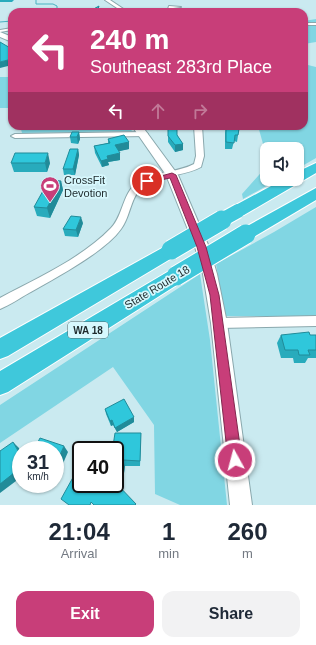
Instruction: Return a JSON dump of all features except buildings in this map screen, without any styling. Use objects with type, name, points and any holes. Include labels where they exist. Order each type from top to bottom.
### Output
[{"type":"highway","name":"WA 18","points":[[304,174],[316,167]]},
{"type":"highway","name":"WA 18","points":[[0,348],[282,186]]},
{"type":"highway","name":"State Route 18","points":[[0,384],[176,276],[316,193]]},
{"type":"street","points":[[107,0],[120,8]]},
{"type":"street","points":[[171,8],[180,8]]},
{"type":"street","points":[[14,136],[140,130],[172,175],[202,247],[210,274],[219,324],[241,505]]},
{"type":"street","points":[[0,304],[75,261],[115,231],[124,219],[133,193],[141,183],[191,169],[199,163],[198,130]]},
{"type":"street","points":[[219,324],[316,321]]},
{"type":"shaded area","points":[[316,19],[316,42],[308,43],[308,20]]},
{"type":"shaded area","points":[[308,65],[316,67],[316,158],[304,165],[304,142],[262,142],[259,130],[308,130]]},
{"type":"shaded area","points":[[0,77],[8,77],[8,108],[0,108]]},
{"type":"shaded area","points":[[21,130],[132,131],[22,133]]},
{"type":"shaded area","points":[[260,174],[260,186],[266,186],[243,199],[242,194]]},
{"type":"shaded area","points":[[316,207],[316,316],[225,316],[216,264]]},
{"type":"shaded area","points":[[200,274],[210,340],[227,505],[180,505],[155,494],[154,425],[113,367],[0,443],[0,405]]},
{"type":"waterway","points":[[36,0],[36,4],[53,4],[57,6],[57,8]]},
{"type":"waterway","points":[[0,22],[8,21]]},
{"type":"place","name":"CrossFit Devotion","points":[[50,203]]},
{"type":"route","points":[[147,181],[172,175],[202,247],[210,274],[221,339],[235,460]]}]
